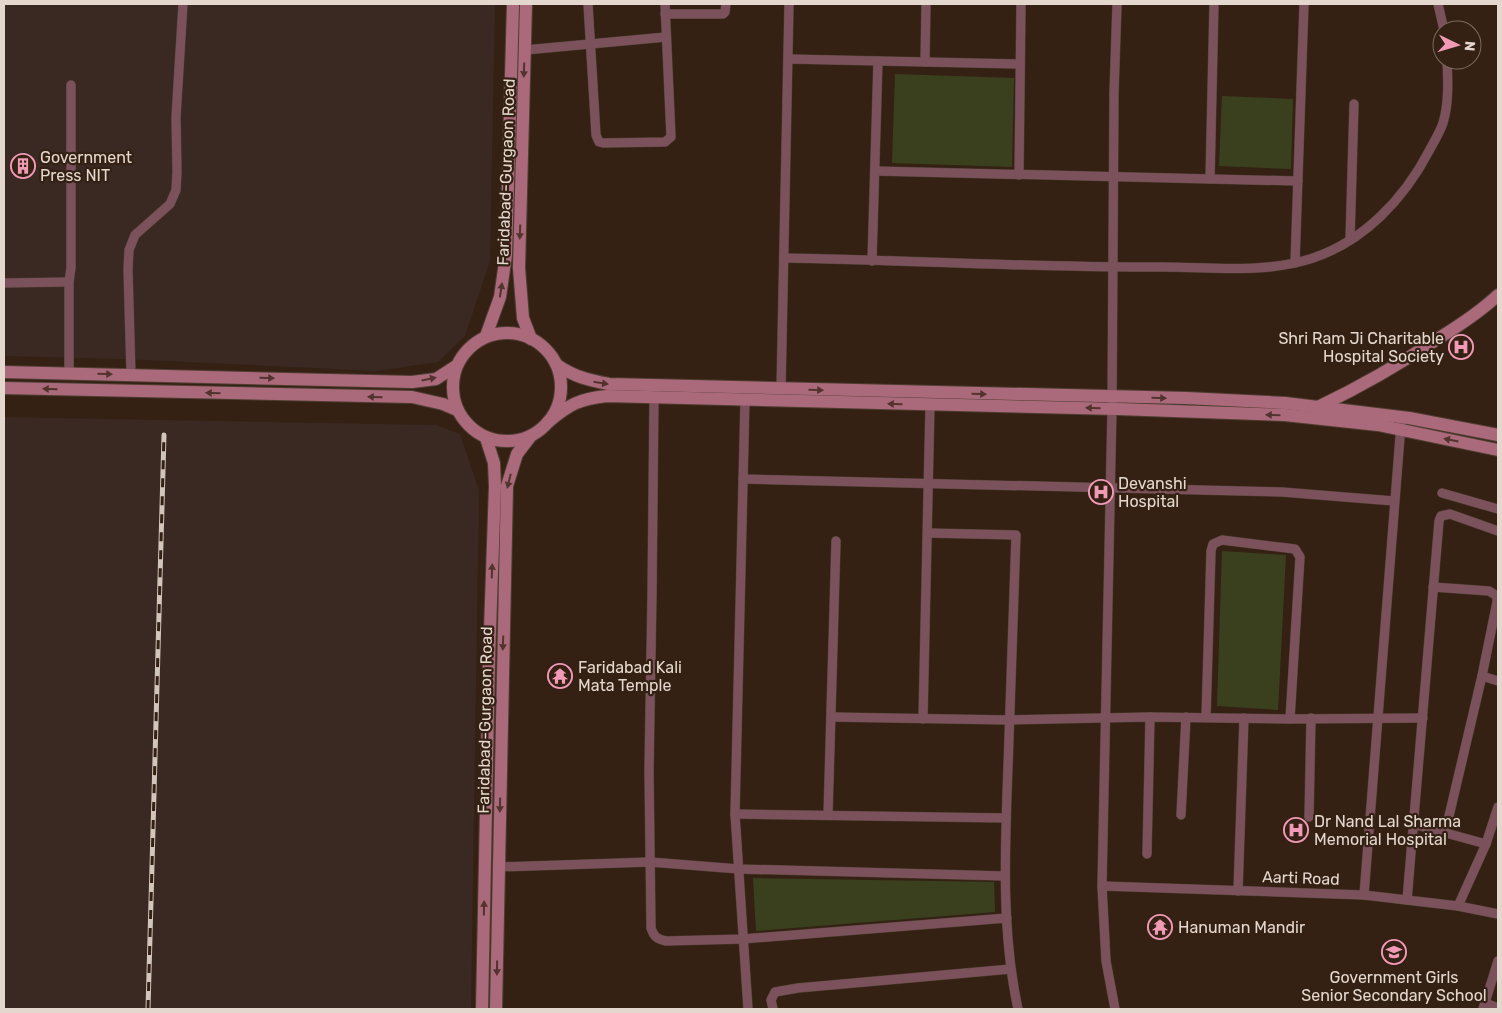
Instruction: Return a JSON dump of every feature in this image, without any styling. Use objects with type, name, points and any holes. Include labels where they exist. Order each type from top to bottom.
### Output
[{"type":"street","points":[[131,375],[129,250],[135,235],[170,204],[176,190],[176,117],[179,97],[183,4]]},
{"type":"street","name":"Faridabad-Gurgaon Road","points":[[486,336],[500,297],[506,255],[513,4]]},
{"type":"street","name":"Faridabad-Gurgaon Road","points":[[526,4],[519,268],[523,318],[532,339]]},
{"type":"street","points":[[588,4],[596,135],[599,142],[612,143],[665,142],[670,140],[672,131],[665,4]]},
{"type":"street","points":[[665,14],[723,14],[726,4]]},
{"type":"street","points":[[781,389],[790,4]]},
{"type":"street","points":[[925,62],[926,4]]},
{"type":"street","points":[[1019,175],[1021,4]]},
{"type":"street","points":[[1115,1009],[1106,961],[1102,886],[1108,648],[1117,4]]},
{"type":"street","points":[[1210,179],[1214,4]]},
{"type":"street","points":[[1295,263],[1304,4]]},
{"type":"street","points":[[1438,4],[1442,20]]},
{"type":"street","points":[[525,50],[666,37]]},
{"type":"street","points":[[788,59],[1020,64]]},
{"type":"street","points":[[872,261],[878,61]]},
{"type":"street","points":[[784,258],[1113,267],[1230,268],[1263,267],[1295,263],[1324,254],[1350,240],[1370,226],[1396,200],[1422,164],[1442,124],[1447,103],[1446,70]]},
{"type":"street","points":[[69,374],[71,85]]},
{"type":"street","points":[[1350,240],[1354,104]]},
{"type":"street","points":[[875,171],[1298,181]]},
{"type":"street","points":[[4,283],[69,282]]},
{"type":"street","points":[[1300,417],[1413,355],[1477,313],[1498,295]]},
{"type":"street","points":[[1498,435],[1401,423],[1319,407],[1245,401],[1112,403],[930,405],[607,396],[587,398],[574,403],[530,437],[508,442],[486,438],[469,427],[457,410],[452,389],[456,366],[467,349],[486,336],[505,332],[527,336],[532,339],[544,347],[557,365],[570,374],[586,380],[609,384],[1112,403],[1300,417],[1378,425],[1401,423],[1498,450]]},
{"type":"street","points":[[548,422],[558,407],[562,386],[557,365]]},
{"type":"street","points":[[4,372],[412,382],[436,378],[456,366]]},
{"type":"street","points":[[4,388],[412,398],[443,404],[457,410]]},
{"type":"street","points":[[654,398],[649,770],[651,928],[654,936],[658,940],[666,941],[743,939],[1007,918]]},
{"type":"street","points":[[745,400],[735,814],[748,1009]]},
{"type":"street","points":[[923,719],[930,405]]},
{"type":"street","points":[[1364,895],[1401,423]]},
{"type":"street","name":"Faridabad-Gurgaon Road","points":[[496,1009],[508,486],[517,454],[530,437]]},
{"type":"street","name":"Faridabad-Gurgaon Road","points":[[482,1009],[489,659],[495,486],[494,463],[486,438]]},
{"type":"street","points":[[743,479],[1110,486],[1282,492],[1394,501]]},
{"type":"street","points":[[1442,493],[1498,509]]},
{"type":"street","points":[[1407,900],[1439,521],[1441,516],[1450,514],[1498,531]]},
{"type":"street","points":[[928,532],[1016,535],[1005,876],[1011,969],[1018,1009]]},
{"type":"street","points":[[1206,717],[1211,551],[1213,544],[1222,540],[1289,547],[1295,549],[1300,557],[1290,719]]},
{"type":"street","points":[[828,815],[836,541]]},
{"type":"street","points":[[1433,587],[1489,590],[1497,596],[1498,602],[1445,833]]},
{"type":"street","points":[[1482,676],[1498,681]]},
{"type":"street","points":[[831,717],[1009,720],[1105,717],[1423,718]]},
{"type":"street","points":[[1147,854],[1150,717]]},
{"type":"street","points":[[1180,815],[1186,717]]},
{"type":"street","points":[[1238,891],[1244,718]]},
{"type":"street","points":[[1309,817],[1311,718]]},
{"type":"street","points":[[1458,906],[1486,844],[1498,807]]},
{"type":"street","points":[[735,814],[1006,818]]},
{"type":"street","points":[[1413,824],[1486,844]]},
{"type":"street","points":[[498,867],[650,862],[738,869],[1005,876]]},
{"type":"street","name":"Aarti Road","points":[[1102,886],[1364,895],[1458,906],[1498,914]]},
{"type":"street","points":[[1498,961],[1484,1006],[1498,1008]]},
{"type":"street","points":[[773,1009],[771,1000],[775,992],[798,988],[1011,969]]},
{"type":"shaded area","points":[[4,4],[495,4],[490,261],[465,336],[438,362],[376,371],[121,359],[4,356]]},
{"type":"shaded area","points":[[4,417],[436,425],[460,434],[479,490],[471,1009],[4,1009]]},
{"type":"green space","points":[[895,74],[1014,78],[1012,167],[892,163]]},
{"type":"green space","points":[[1222,96],[1293,99],[1291,169],[1219,166]]},
{"type":"green space","points":[[1222,551],[1286,555],[1278,710],[1217,706]]},
{"type":"green space","points":[[753,878],[994,882],[995,912],[756,931]]},
{"type":"railway","points":[[148,1009],[164,435]]},
{"type":"place","name":"Government Press NIT","points":[[23,166]]},
{"type":"place","name":"Shri Ram Ji Charitable Hospital Society","points":[[1461,347]]},
{"type":"place","name":"Devanshi Hospital","points":[[1101,492]]},
{"type":"place","name":"Faridabad Kali Mata Temple","points":[[560,676]]},
{"type":"place","name":"Dr Nand Lal Sharma Memorial Hospital","points":[[1296,830]]},
{"type":"place","name":"Hanuman Mandir","points":[[1160,927]]},
{"type":"place","name":"Government Girls Senior Secondary School","points":[[1394,952]]}]
